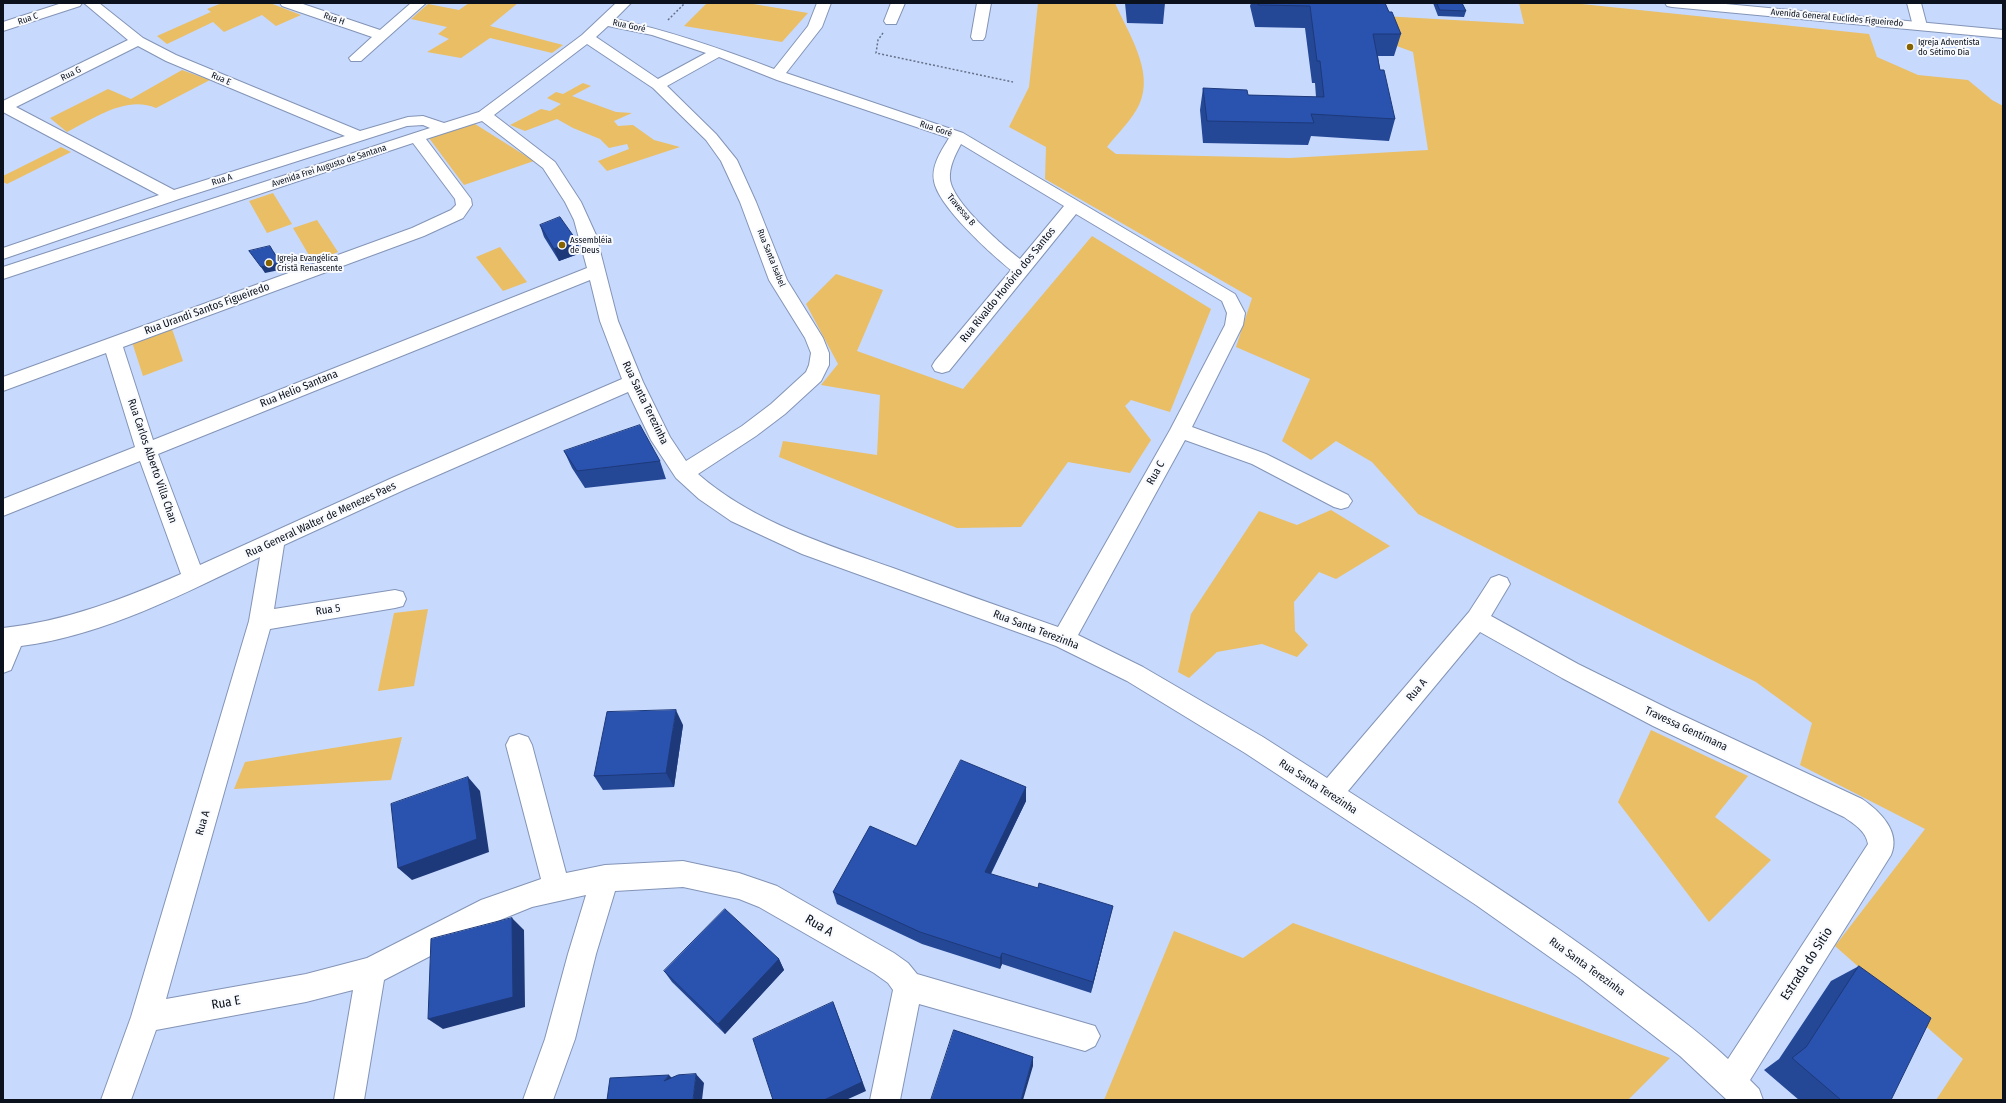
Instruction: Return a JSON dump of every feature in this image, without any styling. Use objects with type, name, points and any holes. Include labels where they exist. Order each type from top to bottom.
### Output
[{"type":"street","name":"Rua C","points":[[3,27],[75,3]]},
{"type":"street","name":"Rua E","points":[[91,3],[138,41],[207,74],[360,136]]},
{"type":"street","name":"Rua H","points":[[287,3],[381,35]]},
{"type":"street","points":[[356,58],[418,3]]},
{"type":"street","name":"Avenida Frei Augusto de Santana","points":[[3,273],[484,115],[587,38],[624,3]]},
{"type":"street","points":[[777,75],[815,27],[824,3]]},
{"type":"street","points":[[891,21],[898,3]]},
{"type":"street","points":[[978,36],[984,3]]},
{"type":"street","name":"Avenida General Euclides Figueiredo","points":[[1672,3],[2003,34]]},
{"type":"street","points":[[1914,3],[1920,26]]},
{"type":"street","name":"Rua Goré","points":[[606,21],[656,32],[718,52],[777,75],[958,136],[1224,294],[1234,304]]},
{"type":"street","name":"Rua Santa Isabel","points":[[587,38],[658,85],[711,136],[729,160],[748,202],[778,280],[814,338],[820,353],[819,365],[814,376],[778,409],[749,431],[683,473]]},
{"type":"street","name":"Rua G","points":[[3,107],[138,41]]},
{"type":"street","points":[[658,85],[718,52]]},
{"type":"street","points":[[3,107],[173,196]]},
{"type":"street","name":"Rua Santa Terezinha","points":[[484,115],[548,165],[573,202],[582,220],[609,321],[633,382],[662,440],[683,473],[706,493],[739,515],[810,548],[1064,639],[1135,674],[1330,794],[1486,895],[1588,967],[1691,1045],[1740,1091]]},
{"type":"street","name":"Rua A","points":[[3,254],[173,196],[406,122],[418,120],[432,122],[442,129]]},
{"type":"street","name":"Travessa B","points":[[958,136],[943,166],[941,174],[944,189],[1002,255],[1021,269]]},
{"type":"street","name":"Rua Urandi Santos Figueiredo","points":[[3,384],[418,232],[457,214],[464,204],[463,199],[417,138]]},
{"type":"street","name":"Rua Rivaldo Honório dos Santos","points":[[942,366],[1074,205]]},
{"type":"street","name":"Rua Helio Santana","points":[[3,508],[596,271]]},
{"type":"street","name":"Rua C","points":[[1064,639],[1180,430],[1234,325],[1236,312],[1234,304]]},
{"type":"street","name":"Rua Carlos Alberto Villa Chan","points":[[112,343],[146,450],[194,578]]},
{"type":"street","name":"Rua General Walter de Menezes Paes","points":[[8,638],[51,632],[75,626],[149,598],[274,542],[365,498],[633,382]]},
{"type":"street","points":[[1180,430],[1259,458],[1341,501]]},
{"type":"street","name":"Rua A","points":[[116,1100],[146,1017],[261,621],[274,542]]},
{"type":"street","name":"Rua A","points":[[1330,794],[1477,619],[1500,584]]},
{"type":"street","name":"Rua 5","points":[[261,621],[395,599]]},
{"type":"street","name":"Travessa Gentimana","points":[[1477,619],[1570,671],[1662,718],[1853,808],[1867,817],[1875,825],[1880,833],[1882,846]]},
{"type":"street","points":[[3,663],[8,638]]},
{"type":"street","points":[[520,745],[557,889]]},
{"type":"street","name":"Estrada do Sitio","points":[[1740,1091],[1882,846]]},
{"type":"street","name":"Rua A","points":[[306,988],[371,970],[491,910],[532,894],[605,878],[683,874],[739,886],[767,896],[884,963],[898,973],[908,986]]},
{"type":"street","points":[[538,1100],[560,1039],[582,954],[605,878]]},
{"type":"street","points":[[349,1100],[371,970]]},
{"type":"street","points":[[885,1100],[908,986],[1085,1036]]},
{"type":"street","name":"Rua E","points":[[146,1017],[306,988]]},
{"type":"path","points":[[656,32],[685,3]]},
{"type":"path","points":[[891,21],[878,40],[876,53],[1013,82]]},
{"type":"shaded area","points":[[222,3],[270,3],[301,15],[276,26],[262,15],[224,32],[213,22],[167,44],[157,36],[211,12],[207,9]]},
{"type":"shaded area","points":[[469,3],[518,3],[490,26],[563,45],[552,53],[490,38],[461,58],[427,52],[449,39],[438,34],[447,27],[411,19],[428,4],[459,10]]},
{"type":"shaded area","points":[[707,3],[747,3],[808,13],[782,42],[684,26]]},
{"type":"shaded area","points":[[1038,3],[1115,3],[1138,53],[1144,79],[1143,92],[1136,111],[1107,147],[1116,154],[1290,158],[1428,150],[1413,52],[1394,45],[1383,16],[1524,24],[1519,3],[1572,3],[1869,34],[1877,57],[1918,75],[1968,80],[1992,100],[2003,106],[2003,1100],[1936,1100],[1963,1059],[1835,946],[1925,829],[1800,765],[1812,723],[1756,682],[1418,514],[1372,462],[1336,441],[1311,460],[1282,441],[1310,379],[1236,347],[1252,298],[1045,179],[1046,147],[1009,127],[1029,87]]},
{"type":"shaded area","points":[[182,70],[210,80],[156,108],[133,104],[122,106],[99,115],[67,132],[50,118],[108,89],[131,99]]},
{"type":"shaded area","points":[[583,83],[591,86],[572,96],[616,112],[632,113],[614,121],[618,126],[633,125],[654,140],[680,147],[607,171],[598,161],[629,149],[627,144],[609,148],[600,139],[573,128],[557,119],[525,131],[510,125],[541,109],[550,111],[561,104],[547,98],[556,92],[563,94]]},
{"type":"shaded area","points":[[475,124],[534,161],[464,185],[429,138]]},
{"type":"shaded area","points":[[61,147],[71,152],[7,184],[3,182],[3,176]]},
{"type":"shaded area","points":[[273,193],[292,224],[267,233],[249,201]]},
{"type":"shaded area","points":[[317,220],[338,252],[313,262],[293,228]]},
{"type":"shaded area","points":[[1092,236],[1211,309],[1170,412],[1131,400],[1125,406],[1151,440],[1130,473],[1068,462],[1021,527],[957,528],[779,457],[783,441],[877,455],[880,395],[821,385],[838,364],[806,304],[836,274],[883,290],[857,351],[963,389]]},
{"type":"shaded area","points":[[500,247],[527,282],[503,291],[476,257]]},
{"type":"shaded area","points":[[172,329],[183,361],[143,376],[132,342]]},
{"type":"shaded area","points":[[1331,510],[1390,546],[1336,579],[1319,572],[1294,602],[1295,631],[1308,645],[1297,657],[1262,644],[1217,652],[1189,678],[1178,672],[1191,614],[1259,511],[1297,525]]},
{"type":"shaded area","points":[[428,609],[414,686],[378,691],[394,613]]},
{"type":"shaded area","points":[[1651,730],[1748,776],[1715,817],[1771,860],[1709,922],[1618,802]]},
{"type":"shaded area","points":[[402,737],[391,780],[234,789],[245,762]]},
{"type":"shaded area","points":[[1293,923],[1670,1058],[1628,1100],[1104,1100],[1174,931],[1243,958]]},
{"type":"building","points":[[1258,3],[1385,3],[1389,12],[1392,12],[1401,34],[1373,34],[1380,70],[1384,70],[1395,119],[1311,114],[1314,123],[1207,121],[1203,88],[1247,90],[1248,95],[1324,97],[1320,61],[1317,61],[1310,6],[1259,5]]},
{"type":"building","points":[[1437,3],[1462,3],[1466,11],[1440,10]]},
{"type":"building","points":[[560,217],[577,241],[554,249],[540,225]]},
{"type":"building","name":"Igreja Evangélica Cristã Renascente","points":[[270,246],[280,263],[261,267],[249,251]]},
{"type":"building","points":[[640,425],[660,461],[577,471],[564,451]]},
{"type":"building","points":[[676,710],[666,773],[594,776],[607,712]]},
{"type":"building","points":[[961,760],[1026,787],[985,872],[1038,888],[1039,883],[1113,906],[1093,982],[1002,953],[1000,958],[920,932],[833,892],[870,826],[916,846]]},
{"type":"building","points":[[468,777],[477,839],[398,868],[391,804]]},
{"type":"building","points":[[725,909],[779,959],[718,1024],[664,971]]},
{"type":"building","points":[[512,918],[513,997],[428,1019],[431,939]]},
{"type":"building","points":[[1859,966],[1931,1018],[1891,1100],[1841,1100],[1792,1058],[1806,1047]]},
{"type":"building","points":[[833,1002],[862,1082],[824,1100],[773,1100],[753,1039]]},
{"type":"building","points":[[954,1030],[1033,1057],[1021,1100],[931,1100]]},
{"type":"building","points":[[696,1074],[693,1100],[607,1100],[610,1078],[669,1075],[664,1081],[678,1075]]},
{"type":"place","name":"Igreja Adventista do Sétimo Dia","points":[[1910,47]]},
{"type":"place","name":"Assembléia de Deus","points":[[562,245]]},
{"type":"place","name":"Igreja Evangélica Cristã Renascente","points":[[269,263]]}]
